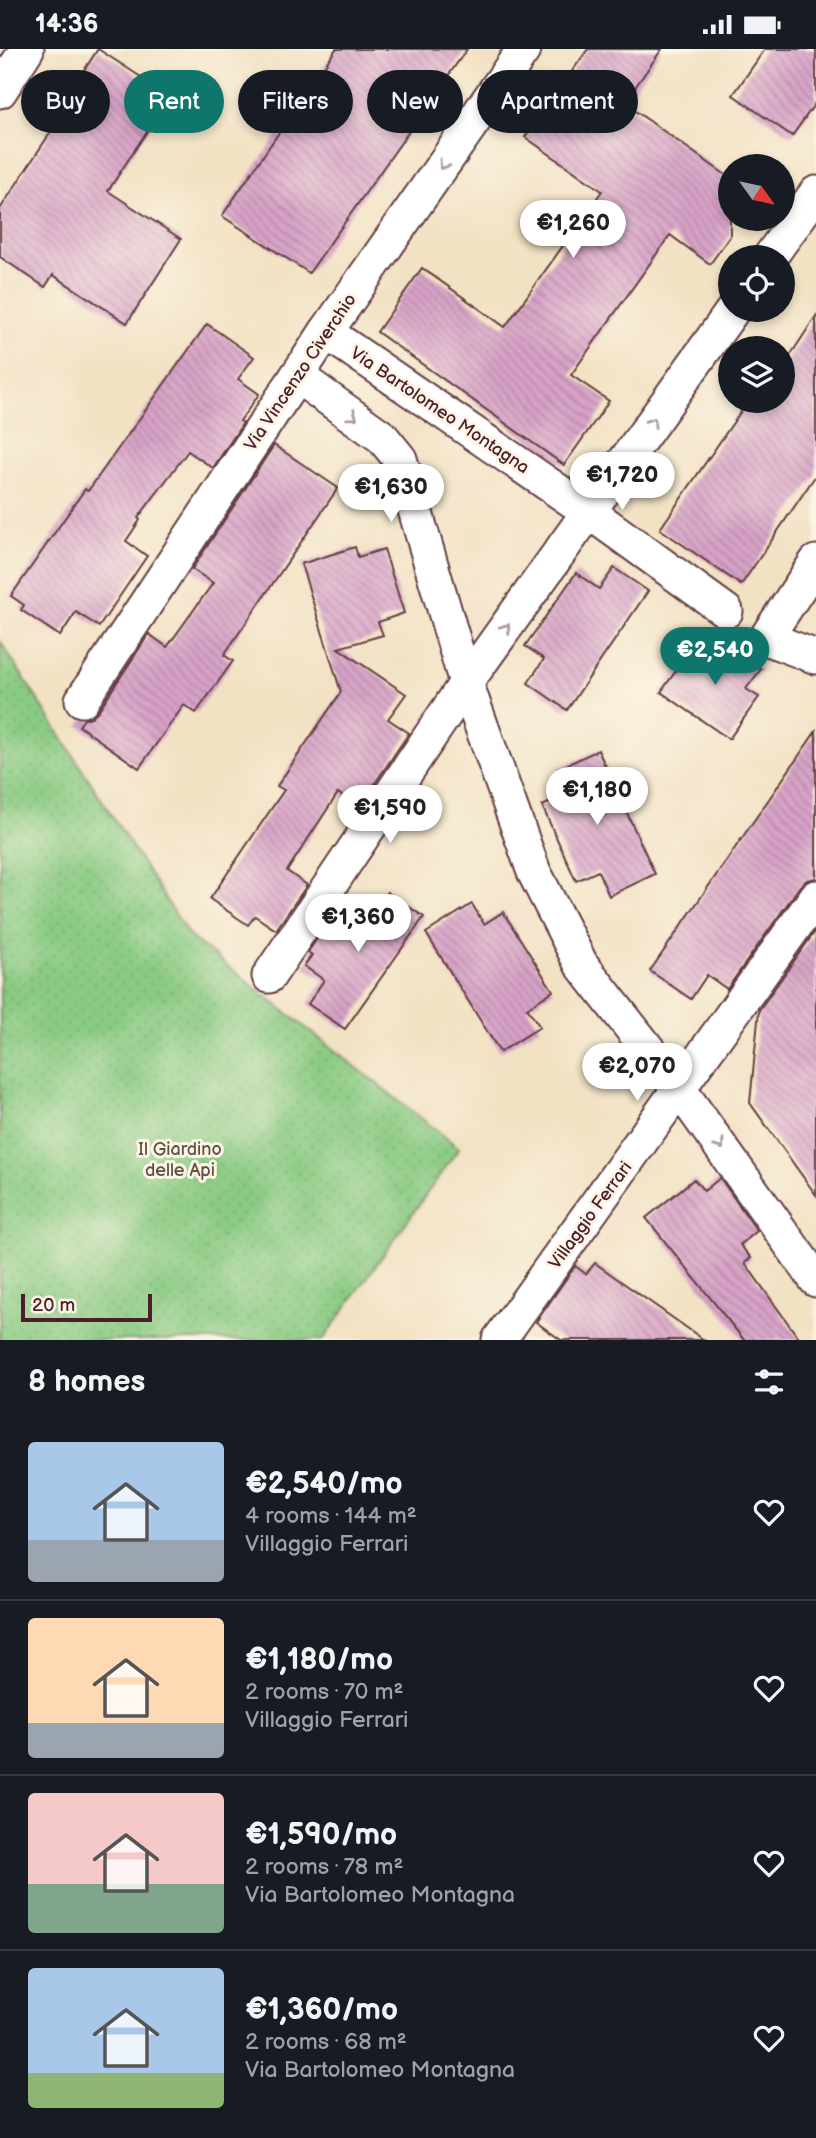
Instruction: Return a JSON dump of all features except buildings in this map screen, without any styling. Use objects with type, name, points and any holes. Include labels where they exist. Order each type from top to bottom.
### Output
[{"type":"street","points":[[0,91],[27,49]]},
{"type":"street","name":"Via Vincenzo Civerchio","points":[[82,700],[326,332],[524,49]]},
{"type":"street","points":[[779,245],[816,193]]},
{"type":"street","points":[[269,976],[466,683],[724,322]]},
{"type":"street","name":"Via Bartolomeo Montagna","points":[[326,332],[589,512]]},
{"type":"street","points":[[297,376],[382,437],[400,459],[466,683],[534,872],[581,964],[680,1090],[816,1280]]},
{"type":"street","points":[[589,512],[726,611]]},
{"type":"street","points":[[816,562],[766,638],[816,657]]},
{"type":"street","name":"Villaggio Ferrari","points":[[499,1340],[816,897]]},
{"type":"green space","name":"Il Giardino delle Api","points":[[0,641],[189,936],[459,1148],[323,1340],[0,1340]]}]
